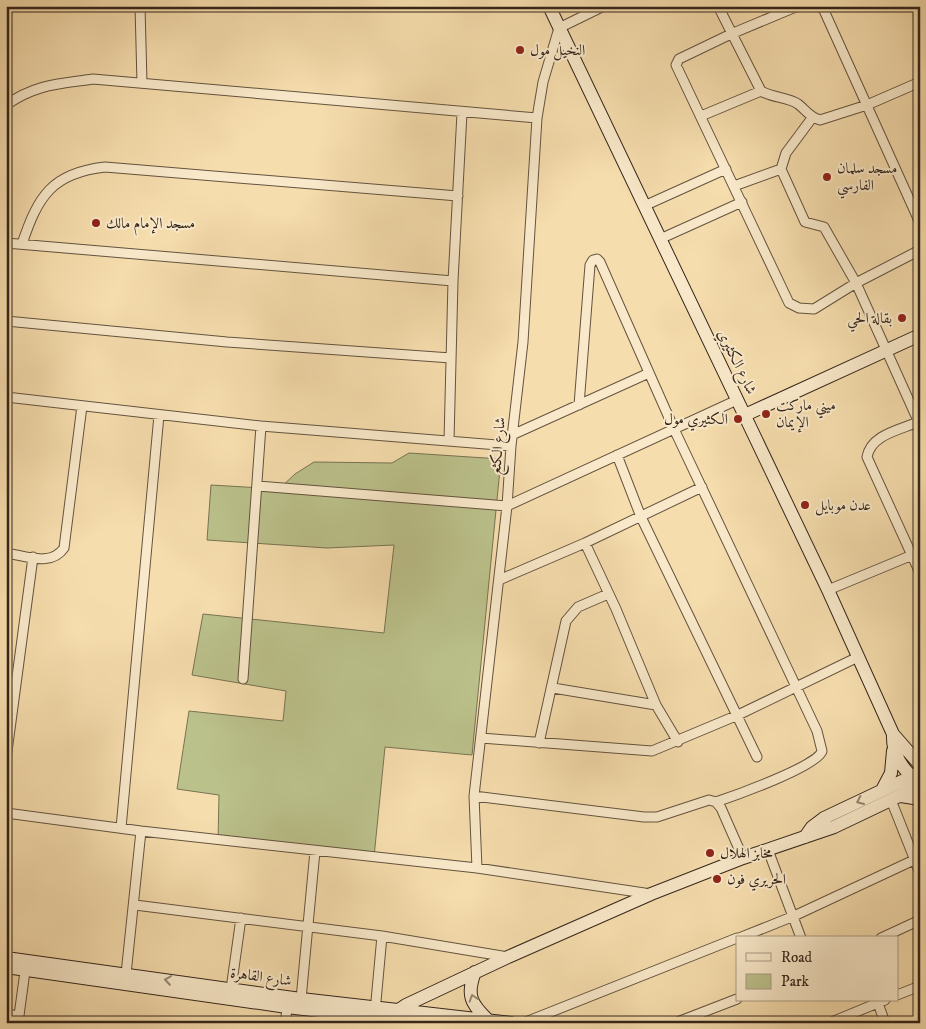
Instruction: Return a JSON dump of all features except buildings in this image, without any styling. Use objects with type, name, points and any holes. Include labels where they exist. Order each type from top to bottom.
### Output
[{"type":"street","points":[[6,9],[10,6]]},
{"type":"street","points":[[140,6],[142,83]]},
{"type":"street","name":"شارع الكثيري","points":[[549,6],[828,590],[893,734],[920,765]]},
{"type":"street","points":[[559,28],[604,6]]},
{"type":"street","points":[[718,6],[761,90],[771,97],[797,103],[812,118],[820,120],[867,105],[920,82]]},
{"type":"street","points":[[798,6],[731,34],[677,61],[676,65],[789,303],[799,308],[814,309],[856,283],[920,250]]},
{"type":"street","points":[[822,6],[920,223]]},
{"type":"street","name":"شارع الكثع","points":[[477,868],[474,796],[507,506],[512,435],[523,342],[537,118],[543,82],[559,28]]},
{"type":"street","points":[[6,104],[42,86],[93,80],[537,118]]},
{"type":"street","points":[[701,116],[761,90]]},
{"type":"street","points":[[449,441],[453,281],[462,113]]},
{"type":"street","points":[[812,118],[786,152],[781,169],[805,222],[824,227],[856,283],[885,352],[919,423],[874,441],[868,449],[867,457],[910,556],[920,573]]},
{"type":"street","points":[[22,244],[36,207],[48,192],[68,176],[86,170],[105,167],[458,196]]},
{"type":"street","points":[[734,186],[781,169]]},
{"type":"street","points":[[644,206],[726,170]]},
{"type":"street","points":[[660,239],[742,202]]},
{"type":"street","points":[[6,243],[453,281]]},
{"type":"street","points":[[578,404],[590,265],[593,260],[600,262],[674,429],[817,731],[822,751],[820,756],[771,781],[716,802]]},
{"type":"street","points":[[6,321],[227,342],[451,358]]},
{"type":"street","points":[[744,415],[920,335]]},
{"type":"street","points":[[512,435],[649,373]]},
{"type":"street","points":[[6,397],[261,426],[511,446]]},
{"type":"street","points":[[258,486],[507,506],[738,400]]},
{"type":"street","points":[[6,553],[51,560],[58,557],[64,548],[82,406]]},
{"type":"street","points":[[121,828],[159,415]]},
{"type":"street","points":[[243,679],[261,426]]},
{"type":"street","points":[[617,455],[641,517],[738,715],[756,757]]},
{"type":"street","points":[[499,580],[585,543],[702,487]]},
{"type":"street","points":[[585,543],[656,705],[678,742]]},
{"type":"street","points":[[828,590],[910,556]]},
{"type":"street","points":[[6,759],[32,557]]},
{"type":"street","points":[[539,743],[553,688],[566,621],[578,607],[608,594]]},
{"type":"street","points":[[481,738],[634,752],[652,751],[678,742],[738,715],[858,657]]},
{"type":"street","points":[[553,688],[656,705]]},
{"type":"street","name":"شارع الكثيري","points":[[882,790],[890,773],[893,734]]},
{"type":"street","points":[[893,748],[900,763],[918,780]]},
{"type":"street","points":[[805,837],[824,818],[882,790],[918,780]]},
{"type":"street","points":[[382,936],[378,1015],[398,1010],[475,972],[651,894],[743,858],[834,827],[896,798],[918,780]]},
{"type":"street","points":[[474,796],[644,817],[657,817],[709,800],[716,802],[721,808],[743,858]]},
{"type":"street","points":[[896,798],[920,799]]},
{"type":"street","points":[[896,798],[914,860],[920,873]]},
{"type":"street","points":[[6,812],[141,831],[477,868],[651,894]]},
{"type":"street","points":[[126,974],[135,905],[141,831]]},
{"type":"street","points":[[768,850],[800,936]]},
{"type":"street","points":[[301,1000],[315,851]]},
{"type":"street","points":[[743,936],[794,916],[914,860]]},
{"type":"street","points":[[135,905],[308,925],[508,957]]},
{"type":"street","points":[[231,989],[241,918]]},
{"type":"street","points":[[885,936],[920,920]]},
{"type":"street","points":[[523,1023],[736,939]]},
{"type":"street","name":"شارع القاهرة","points":[[6,958],[26,966],[378,1015]]},
{"type":"street","points":[[6,1014],[19,1019],[26,966]]},
{"type":"street","name":"شارع القاهرة","points":[[6,967],[26,966],[126,974],[231,989],[288,1002],[301,1000],[420,1023]]},
{"type":"street","points":[[475,972],[470,985],[471,998],[478,1010],[488,1020]]},
{"type":"street","points":[[898,995],[920,986]]},
{"type":"street","points":[[675,1023],[736,999]]},
{"type":"street","points":[[285,1023],[288,1002]]},
{"type":"street","points":[[830,1023],[882,1002],[885,1023]]},
{"type":"street","points":[[398,1010],[511,1023]]},
{"type":"green space","points":[[409,453],[501,459],[472,755],[385,747],[374,857],[218,842],[219,795],[177,789],[189,711],[283,721],[286,691],[192,675],[203,614],[384,633],[394,545],[327,548],[207,540],[211,485],[279,489],[295,474],[314,462],[392,463]]},
{"type":"place","name":"النخيل مول","points":[[520,50]]},
{"type":"place","name":"مسجد سلمان الفارسي","points":[[827,177]]},
{"type":"place","name":"مسجد الإمام مالك","points":[[96,223]]},
{"type":"place","name":"بقالة الحي","points":[[902,318]]},
{"type":"place","name":"ميني ماركت الإيمان","points":[[766,414]]},
{"type":"place","name":"الكثيري مول","points":[[738,419]]},
{"type":"place","name":"عدن موبايل","points":[[805,505]]},
{"type":"place","name":"مخابز الهلال","points":[[710,853]]},
{"type":"place","name":"الحريري فون","points":[[717,879]]}]
